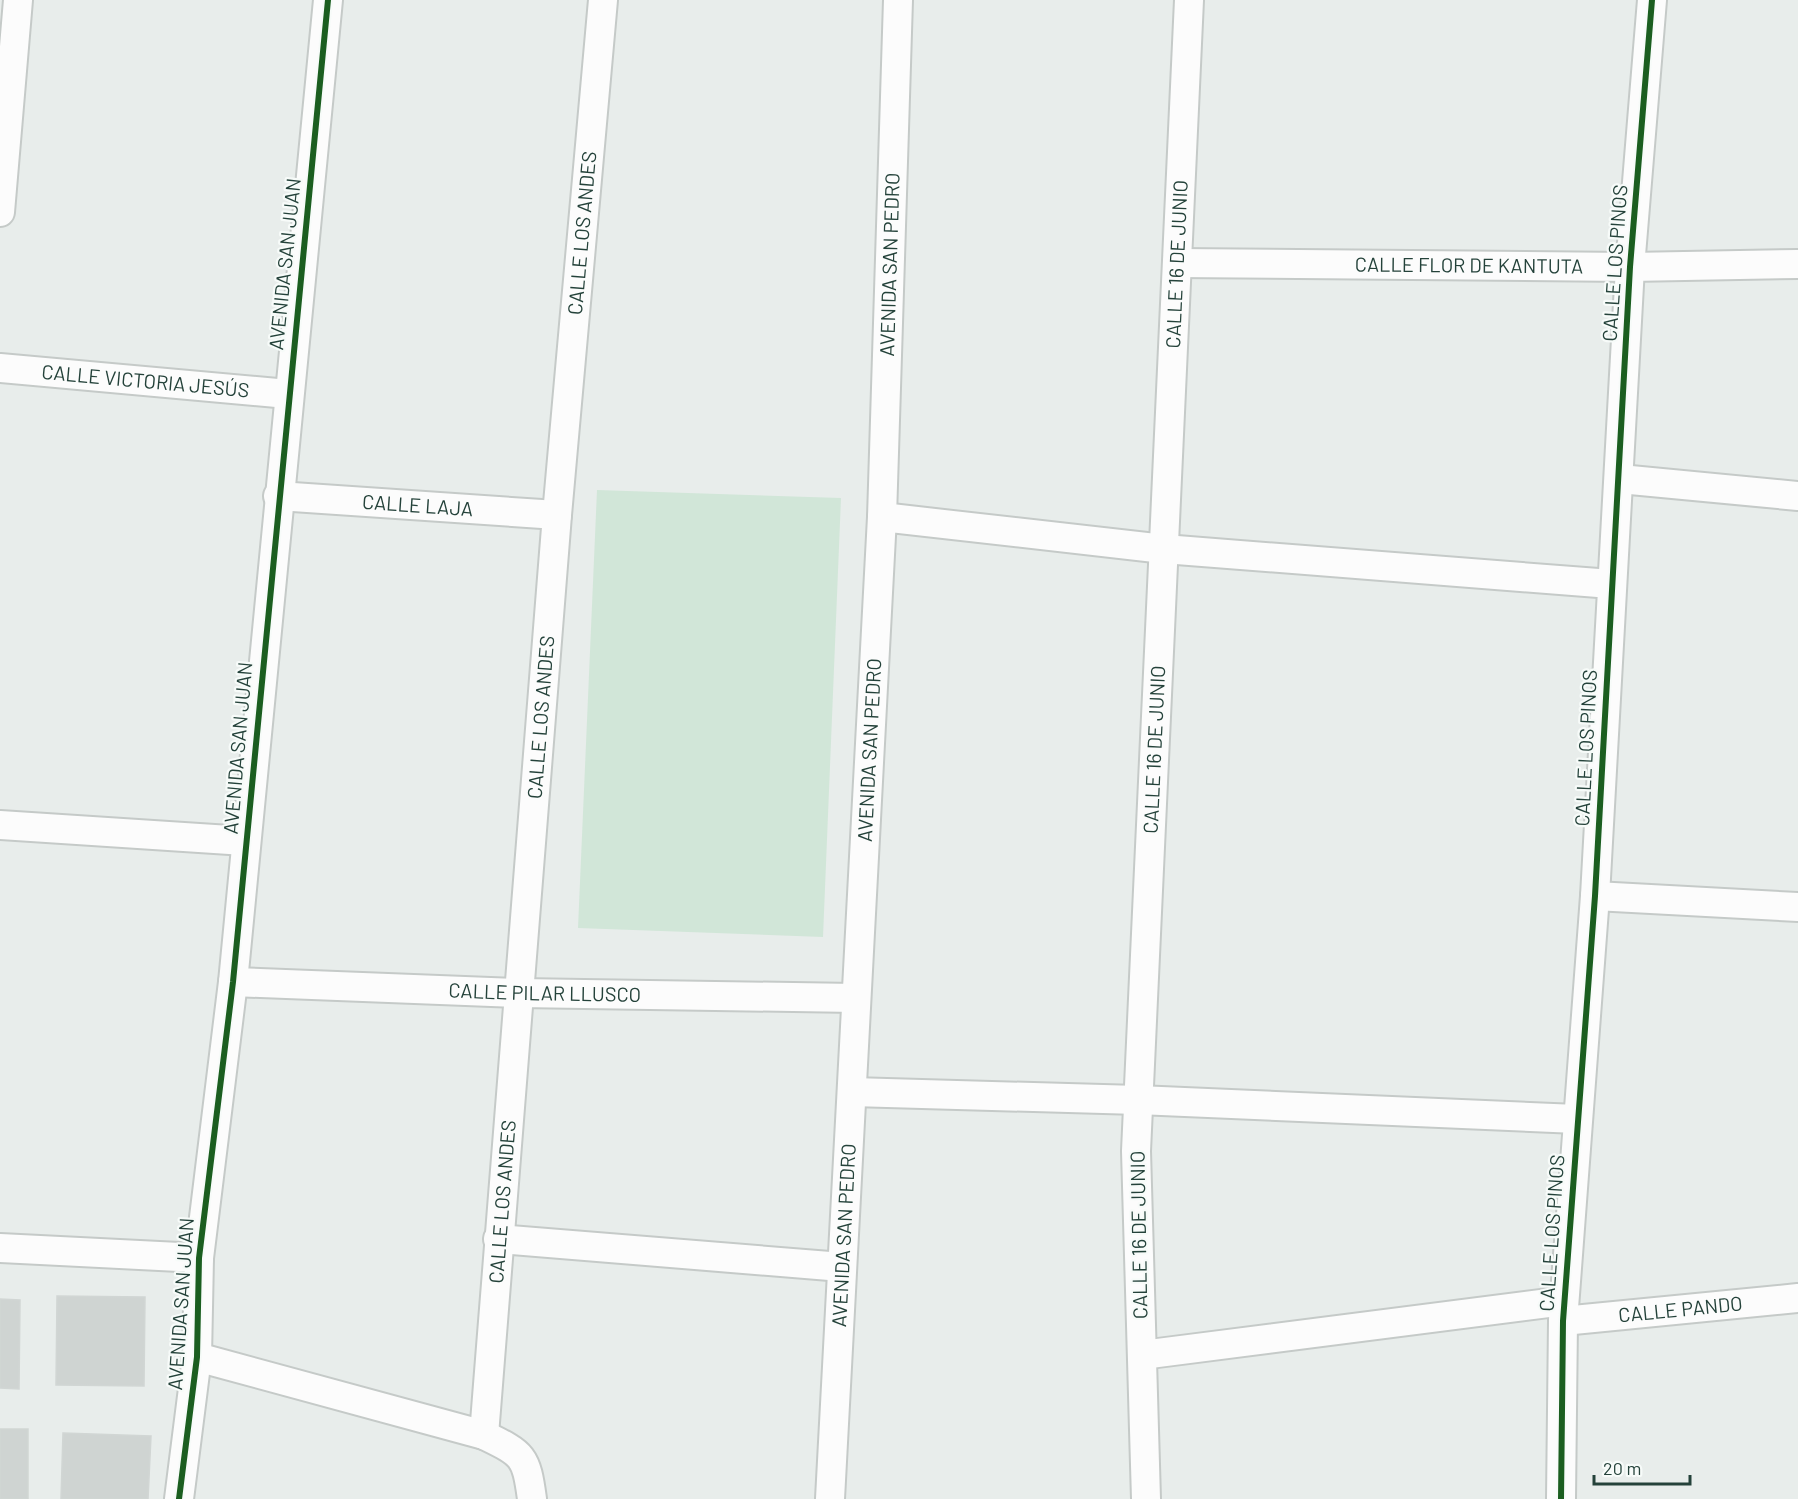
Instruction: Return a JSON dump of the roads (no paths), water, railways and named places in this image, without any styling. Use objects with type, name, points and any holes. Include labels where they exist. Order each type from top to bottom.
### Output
[{"type":"street","points":[[0,212],[18,0]]},
{"type":"street","name":"AVENIDA SAN JUAN","points":[[179,1499],[197,1357],[199,1258],[233,982],[278,496],[328,0]]},
{"type":"street","name":"CALLE LOS ANDES","points":[[484,1435],[557,515],[603,0]]},
{"type":"street","name":"AVENIDA SAN PEDRO","points":[[830,1499],[882,517],[898,0]]},
{"type":"street","name":"CALLE 16 DE JUNIO","points":[[1146,1499],[1136,1151],[1189,0]]},
{"type":"street","name":"CALLE LOS PINOS","points":[[1561,1499],[1563,1311],[1595,896],[1630,267],[1652,0]]},
{"type":"street","name":"CALLE FLOR DE KANTUTA","points":[[1177,263],[1630,267],[1798,264]]},
{"type":"street","name":"CALLE VICTORIA JESÚS","points":[[0,368],[288,394]]},
{"type":"street","points":[[1620,479],[1798,496]]},
{"type":"street","name":"CALLE LAJA","points":[[278,496],[557,515]]},
{"type":"street","points":[[882,517],[1164,549],[1611,584]]},
{"type":"street","points":[[0,825],[245,841]]},
{"type":"street","points":[[1595,896],[1798,907]]},
{"type":"street","name":"CALLE PILAR LLUSCO","points":[[233,982],[519,993],[856,998]]},
{"type":"street","points":[[852,1092],[1138,1100],[1576,1119]]},
{"type":"street","points":[[498,1239],[842,1267]]},
{"type":"street","points":[[0,1248],[199,1258]]},
{"type":"street","name":"CALLE PANDO","points":[[1142,1356],[1563,1311],[1798,1298]]},
{"type":"street","points":[[197,1357],[484,1435],[515,1450],[528,1467],[532,1499]]}]
